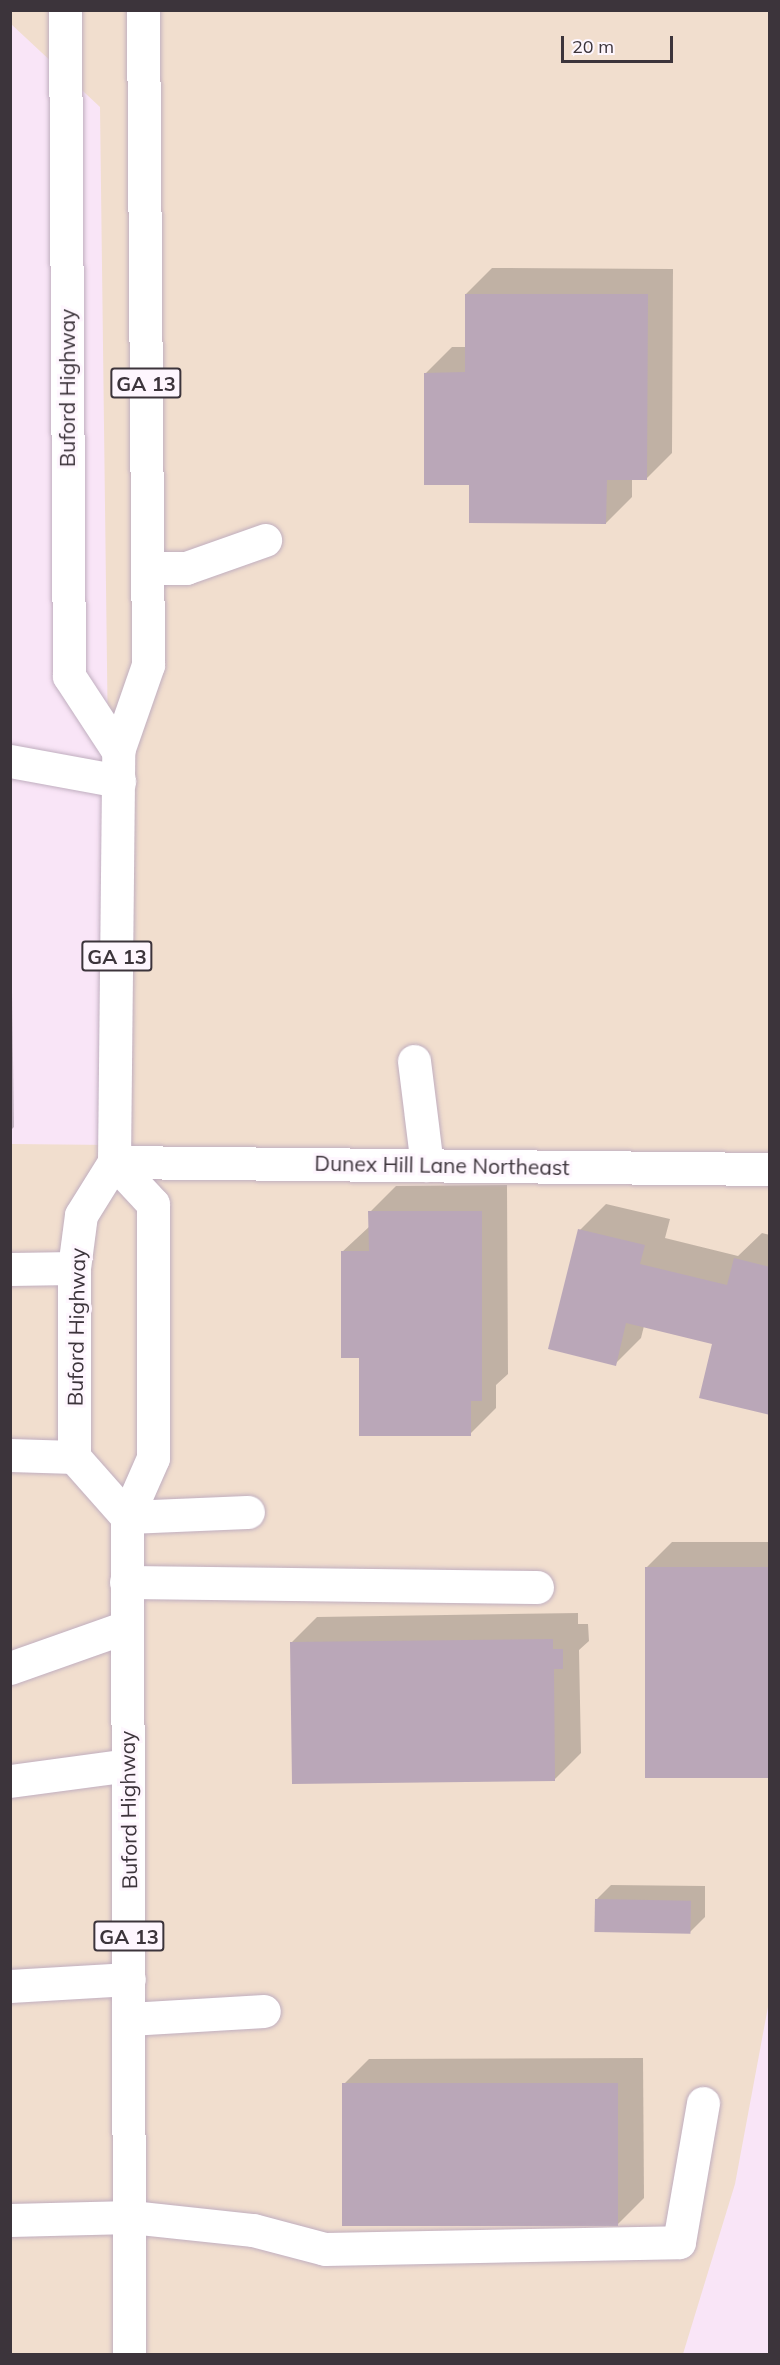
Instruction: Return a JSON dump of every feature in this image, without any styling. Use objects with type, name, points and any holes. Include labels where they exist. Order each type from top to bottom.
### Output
[{"type":"main road","name":"Buford Highway","points":[[65,10],[69,676],[118,766]]},
{"type":"main road","name":"GA 13","points":[[114,1162],[118,766],[148,665],[143,10]]},
{"type":"main road","points":[[148,568],[186,568],[265,540]]},
{"type":"main road","points":[[10,761],[118,766]]},
{"type":"main road","points":[[414,1061],[427,1165]]},
{"type":"main road","name":"Buford Highway","points":[[74,1457],[74,1268],[81,1215],[114,1162],[153,1204],[153,1458],[127,1517],[129,2355]]},
{"type":"main road","name":"Dunex Hill Lane Northeast","points":[[114,1162],[770,1169]]},
{"type":"main road","points":[[10,1269],[74,1268]]},
{"type":"main road","points":[[10,1455],[74,1457],[127,1517],[248,1512]]},
{"type":"main road","points":[[126,1582],[537,1587]]},
{"type":"main road","points":[[10,1668],[126,1627]]},
{"type":"main road","points":[[10,1781],[128,1765]]},
{"type":"main road","points":[[10,1986],[129,1979]]},
{"type":"main road","points":[[129,2019],[264,2011]]},
{"type":"main road","points":[[10,2220],[130,2217],[253,2230],[325,2249],[679,2242],[703,2103]]},
{"type":"shaded area","points":[[10,11],[769,11],[770,1996],[735,2184],[683,2354],[12,2354],[11,1144],[113,1145],[100,107],[11,24]]},
{"type":"building","points":[[465,294],[648,294],[647,480],[607,480],[606,524],[469,523],[469,485],[424,485],[424,373],[465,372]]},
{"type":"building","points":[[368,1211],[482,1211],[482,1401],[471,1401],[471,1436],[359,1436],[359,1358],[341,1358],[341,1251],[369,1251]]},
{"type":"building","points":[[578,1229],[645,1245],[640,1264],[727,1285],[734,1258],[770,1267],[770,1415],[699,1398],[712,1344],[626,1323],[616,1366],[548,1349]]},
{"type":"building","points":[[645,1567],[770,1567],[770,1778],[645,1778]]},
{"type":"building","points":[[553,1639],[553,1649],[563,1649],[563,1669],[554,1669],[555,1781],[292,1784],[290,1642]]},
{"type":"building","points":[[595,1899],[691,1901],[690,1934],[594,1932]]},
{"type":"building","points":[[342,2083],[618,2083],[618,2226],[342,2226]]}]
